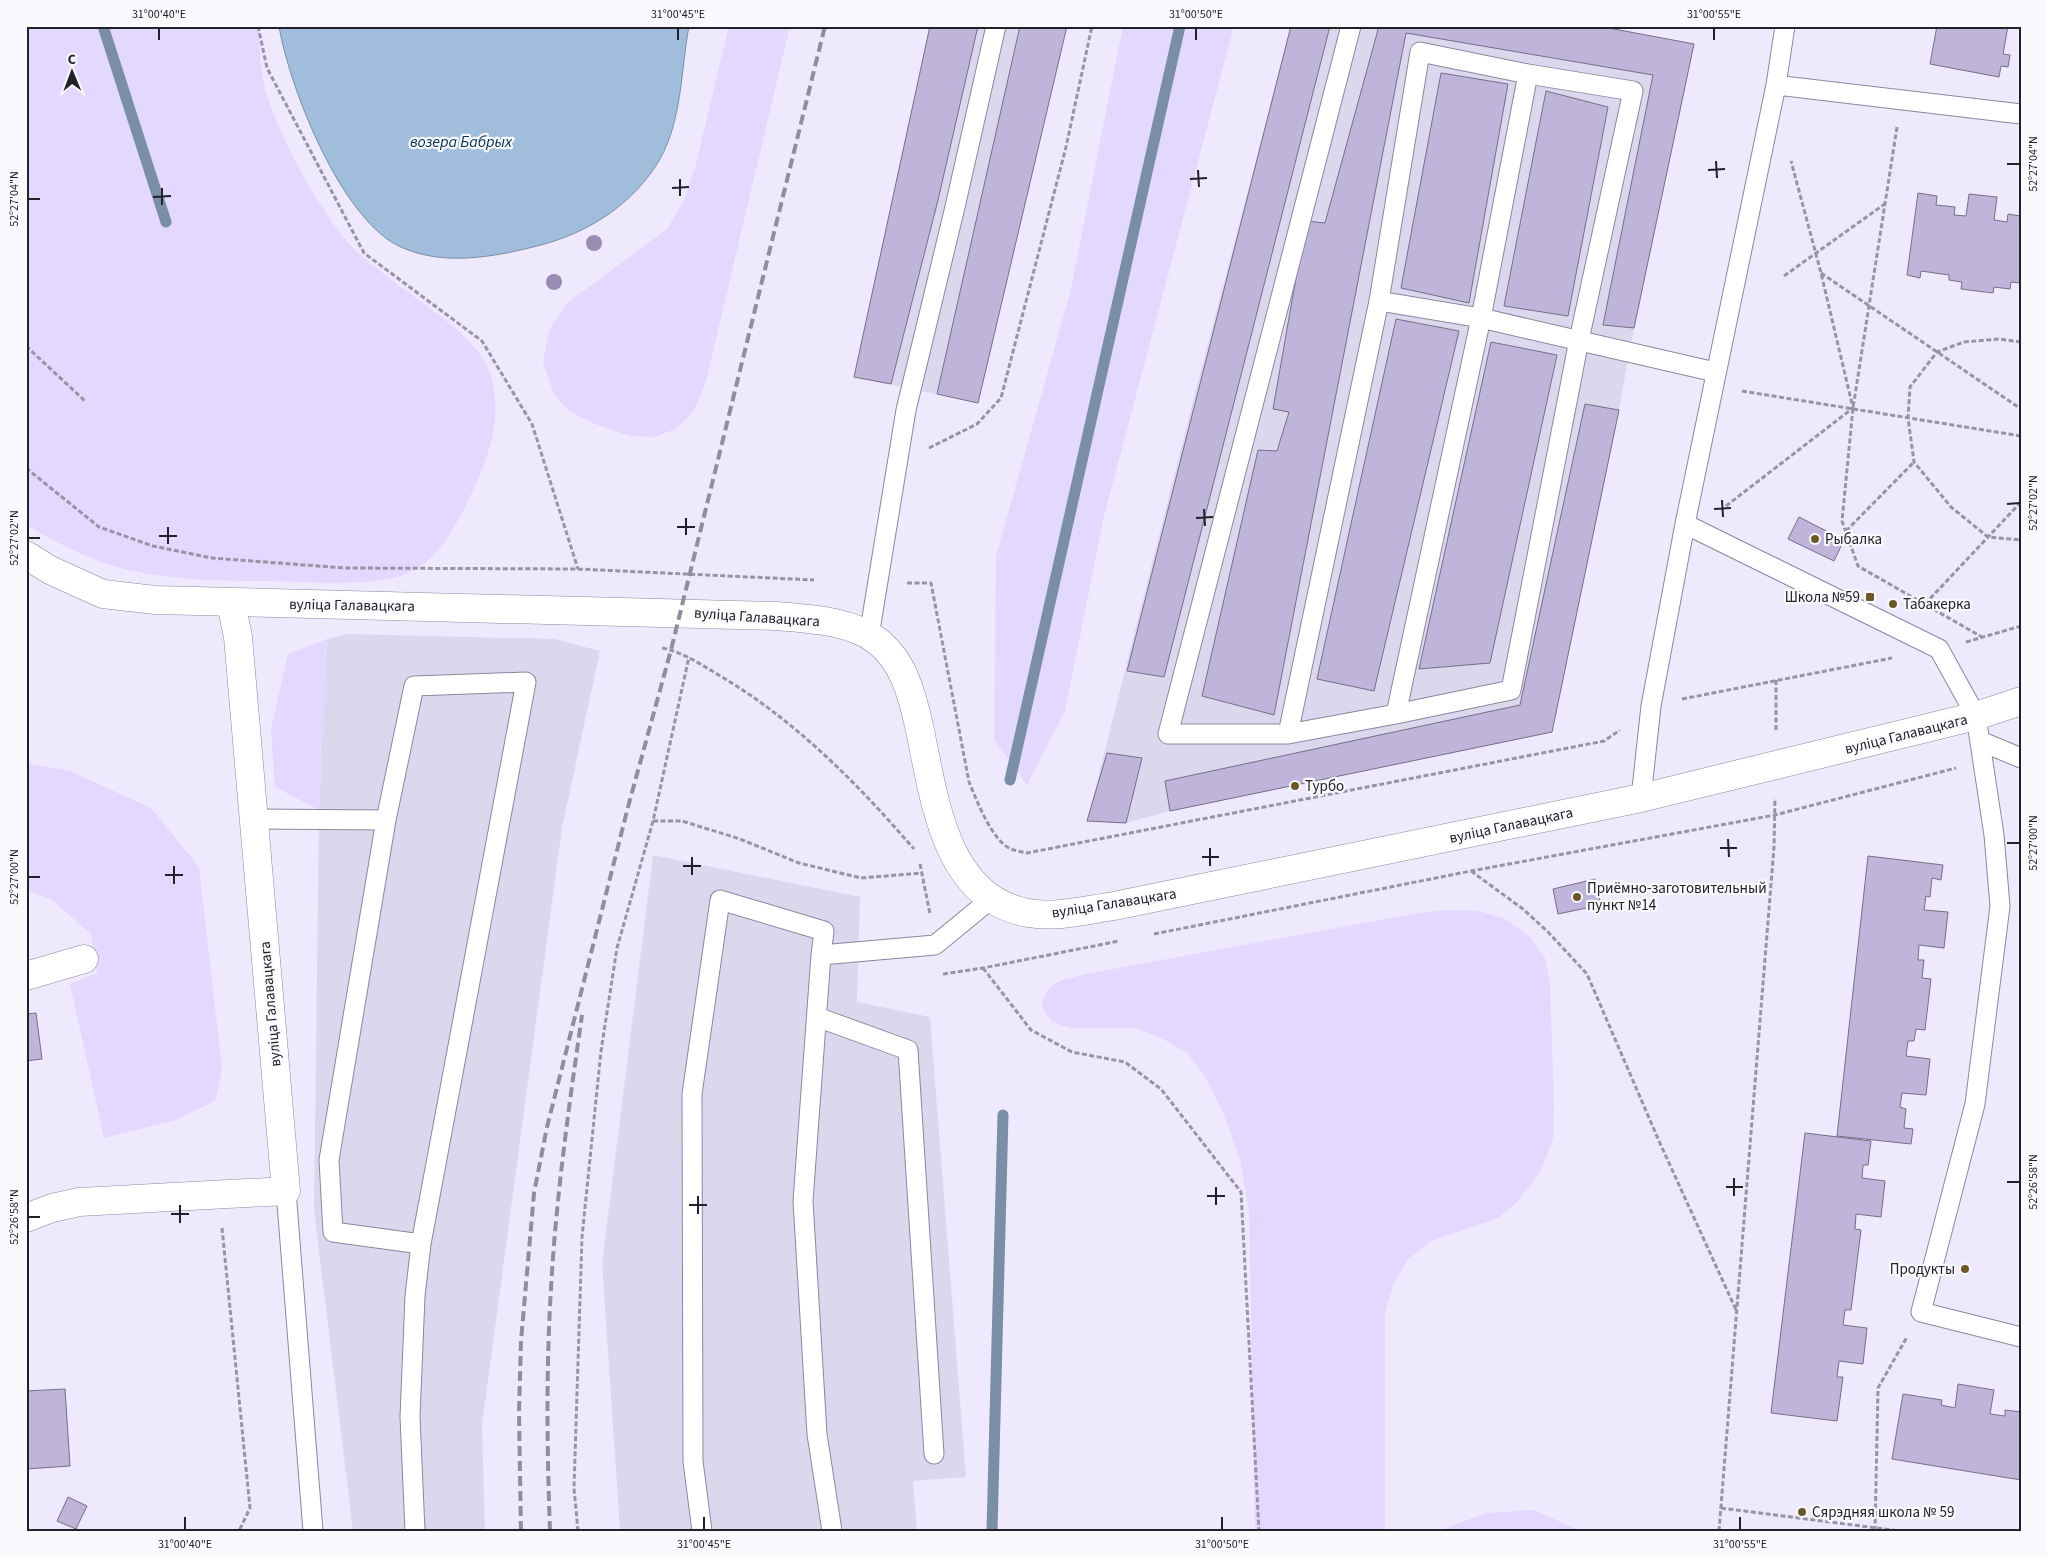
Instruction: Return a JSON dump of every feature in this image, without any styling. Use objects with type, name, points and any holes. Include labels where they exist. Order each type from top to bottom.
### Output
[{"type":"street","points":[[26,555],[50,570],[103,594],[155,600],[231,603]]},
{"type":"street","name":"вуліца Галавацкага","points":[[286,1191],[255,819],[238,638],[231,603],[777,616],[833,623],[858,630],[885,649],[901,669],[908,686],[939,815],[950,847],[965,873],[991,899],[1028,913],[1060,914],[1114,906],[1641,798],[1776,766],[1978,729],[2021,701]]},
{"type":"street","points":[[26,976],[84,959]]},
{"type":"street","points":[[26,1218],[52,1208],[79,1202],[286,1191]]},
{"type":"lane","points":[[869,636],[906,410],[996,26]]},
{"type":"lane","points":[[1288,734],[1379,300],[1420,52],[1528,74],[1633,91],[1579,340],[1511,690],[1288,734],[1168,734],[1352,26]]},
{"type":"lane","points":[[1641,798],[1651,706],[1714,379],[1776,85],[1780,27]]},
{"type":"lane","points":[[1396,714],[1481,318],[1528,74]]},
{"type":"lane","points":[[1776,85],[2021,114]]},
{"type":"lane","points":[[1379,300],[1481,318],[1579,340],[1714,379]]},
{"type":"lane","points":[[1685,524],[1939,649],[1978,729],[1994,835],[2000,906],[1975,1104],[1921,1312],[2021,1337]]},
{"type":"lane","points":[[415,1531],[410,1417],[415,1296],[421,1244],[526,682],[414,686],[386,820],[329,1160],[333,1232],[421,1244]]},
{"type":"lane","points":[[1978,729],[2021,758]]},
{"type":"lane","points":[[255,819],[386,820]]},
{"type":"lane","points":[[821,955],[935,945],[991,899]]},
{"type":"lane","points":[[702,1531],[693,1461],[692,1094],[720,900],[824,931],[803,1201],[817,1434],[832,1531]]},
{"type":"lane","points":[[817,1017],[908,1050],[934,1454]]},
{"type":"lane","points":[[286,1191],[313,1531]]},
{"type":"path","points":[[258,26],[267,68],[364,253],[482,341],[532,424],[578,569]]},
{"type":"path","points":[[898,458],[916,455],[977,424],[1001,398],[1066,147],[1092,26]]},
{"type":"path","points":[[1902,100],[1853,408],[1842,522],[1858,566],[1983,638]]},
{"type":"path","points":[[1789,156],[1822,273],[1853,408]]},
{"type":"path","points":[[1784,276],[1886,202]]},
{"type":"path","points":[[1822,273],[2021,409]]},
{"type":"path","points":[[2021,342],[1999,339],[1964,342],[1937,352],[1910,386],[1908,418],[1914,462],[1950,507],[1988,537],[2021,540]]},
{"type":"path","points":[[26,346],[86,401]]},
{"type":"path","points":[[1714,379],[1853,408],[2021,436]]},
{"type":"path","points":[[1726,506],[1853,408]]},
{"type":"path","points":[[1845,532],[1914,462]]},
{"type":"path","points":[[26,468],[99,528],[153,546],[212,558],[345,568],[578,569],[814,580]]},
{"type":"path","points":[[1925,604],[2021,502]]},
{"type":"path","points":[[877,584],[931,583],[970,782],[981,812],[996,835],[1010,849],[1027,853],[1604,741],[1651,706],[1939,649],[2021,626]]},
{"type":"path","points":[[654,646],[688,657],[754,696],[791,725],[869,798],[916,850]]},
{"type":"path","points":[[578,1531],[574,1488],[582,1237],[601,1051],[618,948],[653,821],[688,657]]},
{"type":"path","points":[[1719,1531],[1775,815],[1776,680]]},
{"type":"path","points":[[1147,936],[1471,871],[1775,815],[1983,761]]},
{"type":"path","points":[[653,821],[682,821],[740,839],[799,863],[861,878],[922,873]]},
{"type":"path","points":[[918,858],[941,974],[983,968],[1128,939]]},
{"type":"path","points":[[1471,871],[1523,909],[1548,932],[1587,974],[1659,1141],[1737,1312]]},
{"type":"path","points":[[983,968],[1031,1030],[1072,1052],[1125,1062],[1161,1089],[1241,1192],[1259,1531]]},
{"type":"path","points":[[219,1194],[250,1508],[239,1531]]},
{"type":"path","points":[[1875,1529],[1878,1388],[1921,1312]]},
{"type":"path","points":[[1721,1508],[1900,1531]]},
{"type":"shaded area","points":[[26,26],[260,26],[262,70],[269,102],[301,172],[329,218],[343,237],[361,256],[438,314],[462,335],[473,346],[489,370],[495,401],[495,418],[490,447],[477,482],[459,518],[439,549],[429,559],[401,576],[365,582],[232,581],[175,578],[116,567],[70,549],[26,524]]},
{"type":"shaded area","points":[[729,26],[790,26],[706,381],[694,411],[676,429],[654,437],[630,436],[595,424],[570,412],[554,395],[543,362],[549,330],[567,303],[667,229],[684,200],[695,168]]},
{"type":"shaded area","points":[[930,26],[1066,26],[978,403],[854,377]]},
{"type":"shaded area","points":[[1123,26],[1234,26],[1103,520],[1065,711],[1027,785],[994,740],[996,556],[1070,293]]},
{"type":"shaded area","points":[[1291,26],[1598,26],[1694,44],[1552,732],[1170,811],[1126,823],[1087,821],[1194,397]]},
{"type":"shaded area","points":[[348,634],[555,639],[600,651],[562,828],[482,1425],[485,1531],[353,1531],[314,1210],[319,810],[327,639]]},
{"type":"shaded area","points":[[327,639],[319,810],[275,787],[271,729],[288,654]]},
{"type":"shaded area","points":[[26,763],[70,771],[151,808],[199,867],[222,1069],[215,1101],[176,1120],[104,1138],[70,984],[97,973],[91,934],[52,900],[26,890]]},
{"type":"shaded area","points":[[653,855],[860,897],[857,1002],[930,1017],[966,1477],[913,1481],[917,1531],[620,1531],[602,1263]]},
{"type":"shaded area","points":[[1448,910],[1479,911],[1505,919],[1529,936],[1545,958],[1550,984],[1554,1109],[1553,1139],[1539,1174],[1517,1202],[1498,1218],[1431,1241],[1408,1259],[1393,1285],[1385,1313],[1385,1531],[1255,1531],[1249,1212],[1240,1159],[1224,1115],[1206,1078],[1188,1054],[1165,1040],[1135,1028],[1071,1028],[1052,1022],[1042,1007],[1044,998],[1047,991],[1056,983],[1086,974],[1413,914]]},
{"type":"shaded area","points":[[1534,1510],[1581,1531],[1438,1531],[1486,1513]]},
{"type":"water","name":"возера Бабрых","points":[[279,26],[689,26],[680,94],[673,128],[660,159],[637,190],[608,215],[574,234],[556,241],[487,256],[453,258],[419,254],[403,248],[381,234],[359,211],[340,183],[322,150],[307,116],[294,83]]},
{"type":"building","points":[[930,26],[978,26],[938,200],[891,384],[854,377]]},
{"type":"building","points":[[1020,26],[1067,26],[978,403],[937,394]]},
{"type":"building","points":[[1291,26],[1330,26],[1164,677],[1127,671]]},
{"type":"building","points":[[1379,26],[1598,26],[1694,44],[1634,328],[1603,325],[1653,75],[1406,33],[1274,715],[1202,696],[1258,450],[1277,451],[1289,412],[1273,409],[1306,221],[1325,223]]},
{"type":"building","points":[[1937,26],[2008,26],[2003,54],[2010,55],[2008,67],[2001,66],[1999,77],[1930,64]]},
{"type":"building","points":[[1441,73],[1508,84],[1469,303],[1401,288]]},
{"type":"building","points":[[1546,91],[1608,107],[1568,316],[1504,306]]},
{"type":"building","points":[[1918,193],[1937,196],[1936,205],[1955,207],[1954,215],[1966,216],[1969,194],[1997,197],[1994,220],[2007,222],[2008,214],[2021,216],[2021,283],[2011,282],[2010,289],[1994,287],[1993,293],[1961,289],[1962,282],[1949,280],[1949,275],[1921,271],[1920,278],[1907,275]]},
{"type":"building","points":[[1396,319],[1459,331],[1374,691],[1317,679]]},
{"type":"building","points":[[1491,342],[1557,355],[1490,663],[1419,669]]},
{"type":"building","points":[[1585,404],[1619,410],[1552,732],[1170,811],[1165,781],[1520,705]]},
{"type":"building","points":[[1799,517],[1844,540],[1834,561],[1788,539]]},
{"type":"building","points":[[1107,753],[1142,758],[1126,823],[1087,821]]},
{"type":"building","points":[[1868,856],[1943,865],[1941,880],[1932,878],[1930,897],[1926,896],[1924,910],[1948,912],[1944,948],[1919,945],[1918,960],[1924,960],[1922,978],[1931,979],[1925,1030],[1916,1029],[1914,1041],[1908,1041],[1906,1056],[1930,1059],[1926,1095],[1902,1093],[1900,1107],[1906,1109],[1904,1128],[1913,1129],[1911,1144],[1837,1136]]},
{"type":"building","name":"Приёмно-заготовительный пункт №14","points":[[1595,879],[1601,905],[1558,914],[1553,889]]},
{"type":"building","points":[[36,1013],[42,1059],[26,1061],[26,1014]]},
{"type":"building","points":[[1805,1133],[1871,1141],[1868,1165],[1863,1165],[1862,1178],[1885,1181],[1881,1217],[1856,1214],[1855,1229],[1861,1230],[1851,1310],[1845,1310],[1843,1325],[1867,1328],[1863,1364],[1839,1361],[1837,1377],[1843,1377],[1837,1421],[1771,1413]]},
{"type":"building","points":[[1958,1384],[1994,1390],[1990,1414],[2005,1416],[2005,1410],[2021,1412],[2021,1480],[1892,1459],[1903,1394],[1942,1400],[1941,1405],[1955,1408]]},
{"type":"building","points":[[65,1389],[70,1466],[26,1469],[26,1391]]},
{"type":"building","points":[[68,1497],[87,1506],[76,1529],[57,1521]]},
{"type":"waterway","points":[[103,26],[166,222]]},
{"type":"waterway","points":[[1010,780],[1180,26]]},
{"type":"waterway","points":[[992,1531],[1003,1115]]},
{"type":"railway","points":[[521,1531],[519,1412],[521,1341],[534,1193],[547,1127],[628,807],[671,650],[825,26]]},
{"type":"railway","points":[[550,1531],[548,1349],[553,1255],[568,1117],[582,1015]]},
{"type":"place","name":"Рыбалка","points":[[1815,539]]},
{"type":"place","name":"Школа №59","points":[[1870,597]]},
{"type":"place","name":"Табакерка","points":[[1893,604]]},
{"type":"place","name":"Турбо","points":[[1295,786]]},
{"type":"place","name":"Приёмно-заготовительный пункт №14","points":[[1577,897]]},
{"type":"place","name":"Продукты","points":[[1965,1269]]},
{"type":"place","name":"Сярэдняя школа № 59","points":[[1802,1512]]}]
